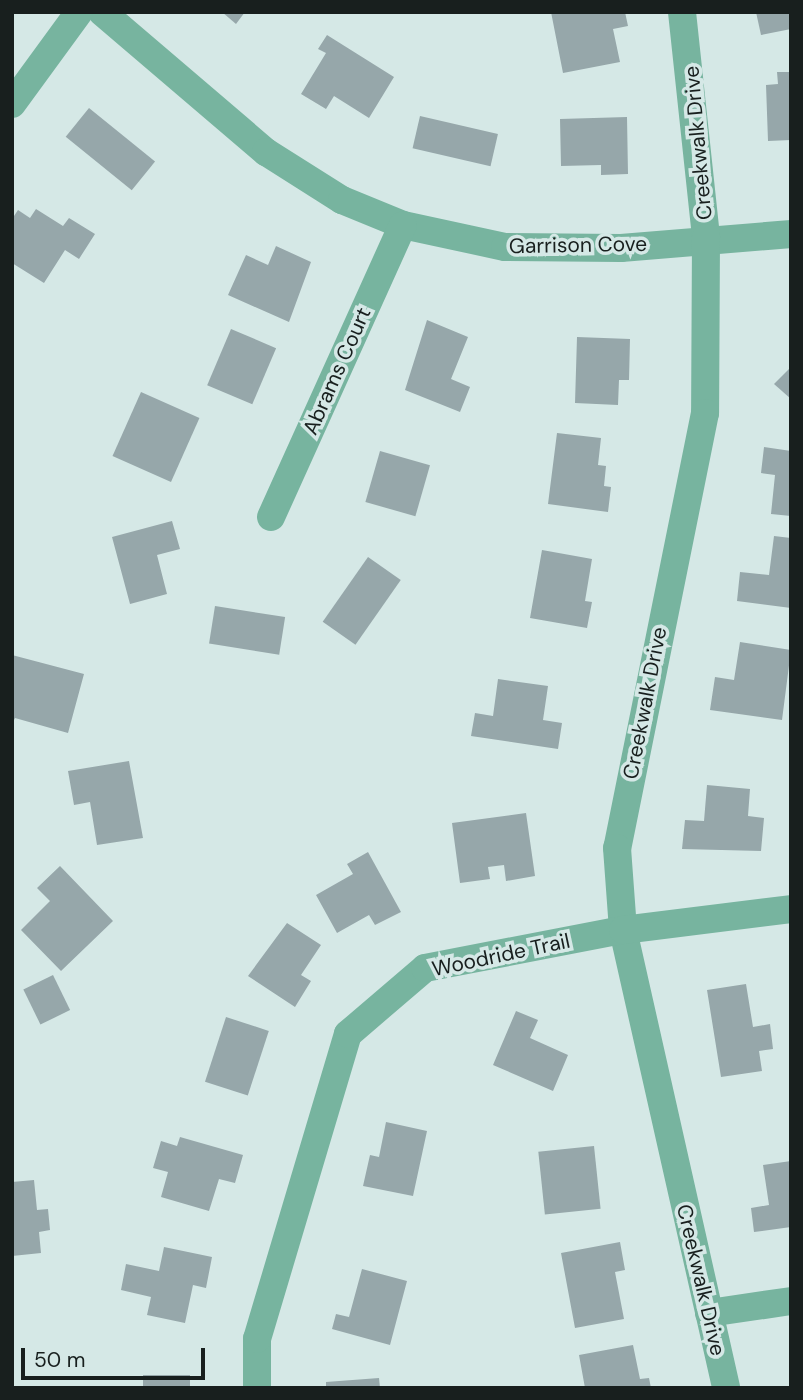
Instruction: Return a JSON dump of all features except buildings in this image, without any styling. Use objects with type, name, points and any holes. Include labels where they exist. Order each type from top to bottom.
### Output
[{"type":"street","points":[[12,104],[79,12]]},
{"type":"street","name":"Garrison Cove","points":[[102,12],[266,152],[342,200],[403,225],[505,247],[621,248],[706,238],[791,234]]},
{"type":"street","name":"Creekwalk Drive","points":[[682,12],[706,238],[705,413],[617,848],[623,930],[726,1388]]},
{"type":"street","name":"Abrams Court","points":[[271,517],[403,225]]},
{"type":"street","name":"Woodride Trail","points":[[257,1388],[257,1339],[348,1034],[425,968],[623,930],[791,909]]},
{"type":"street","points":[[709,1313],[791,1301]]}]
